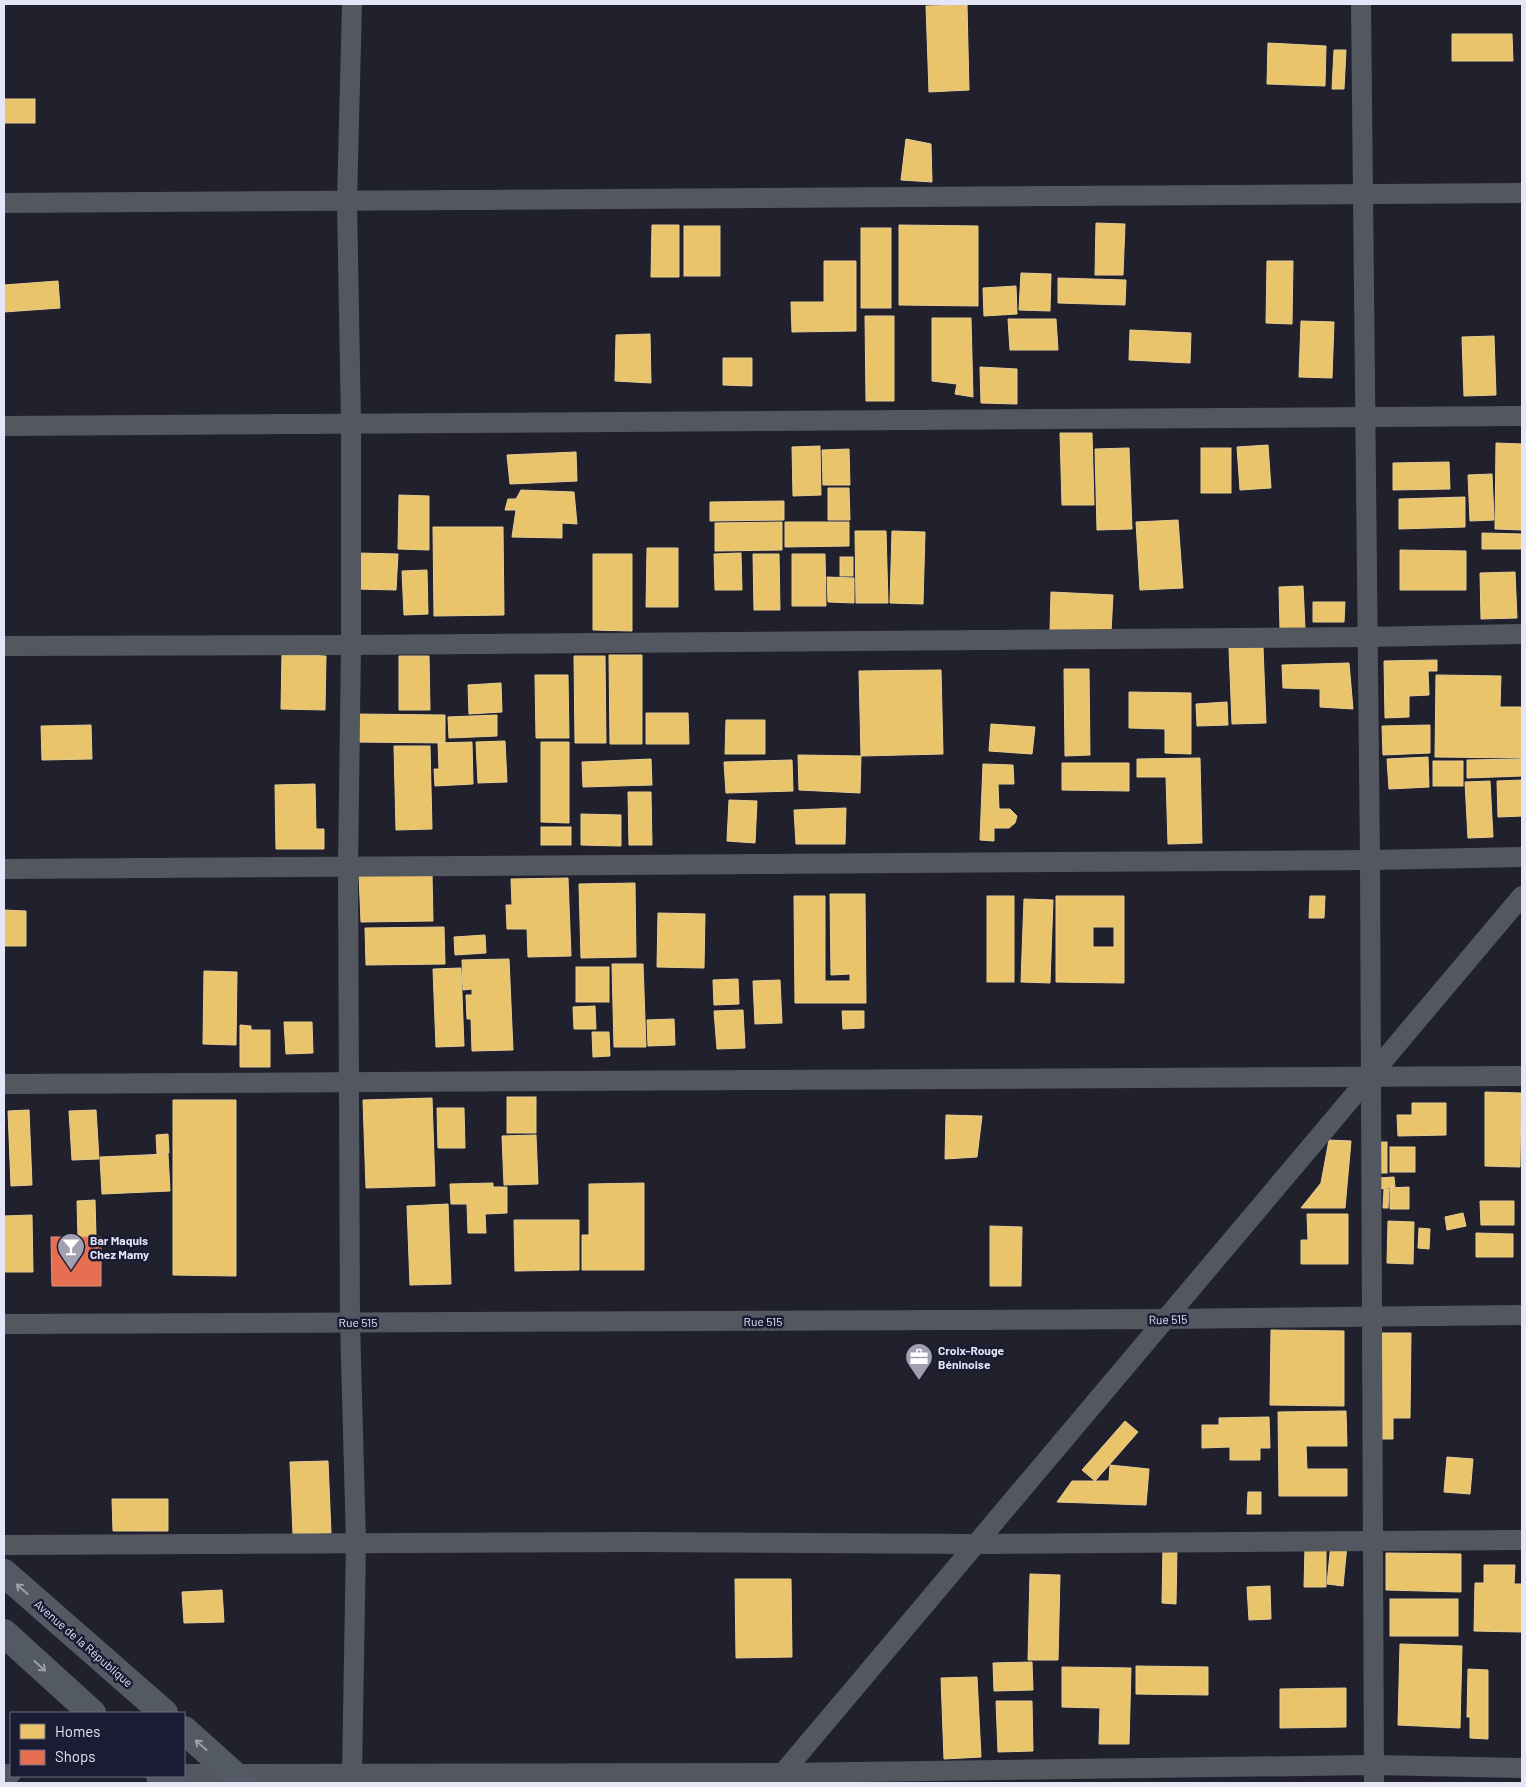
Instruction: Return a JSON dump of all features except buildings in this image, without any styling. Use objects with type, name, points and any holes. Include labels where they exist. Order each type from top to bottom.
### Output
[{"type":"main road","name":"Avenue de la République","points":[[4,1573],[163,1712]]},
{"type":"main road","points":[[4,1633],[91,1712]]},
{"type":"main road","points":[[185,1731],[238,1778]]},
{"type":"street","points":[[352,4],[347,201],[351,424],[351,646],[348,867],[350,1322],[356,1543],[352,1772]]},
{"type":"street","points":[[1361,4],[1370,860],[1374,1774]]},
{"type":"street","points":[[4,203],[1522,193]]},
{"type":"street","points":[[4,426],[1522,416]]},
{"type":"street","points":[[4,646],[351,646],[1522,634]]},
{"type":"street","points":[[4,869],[1370,860],[1522,857]]},
{"type":"street","points":[[779,1778],[1522,896]]},
{"type":"street","points":[[4,1084],[1371,1075],[1522,1076]]},
{"type":"street","name":"Rue 515","points":[[4,1324],[1165,1319],[1522,1315]]},
{"type":"street","points":[[4,1545],[649,1542],[976,1544],[1522,1540]]},
{"type":"street","points":[[185,1774],[238,1778],[352,1772],[779,1778],[1374,1774],[1522,1768]]},
{"type":"place","name":"Bar Maquis Chez Mamy","points":[[71,1271]]},
{"type":"place","name":"Croix-Rouge Béninoise","points":[[919,1381]]}]
